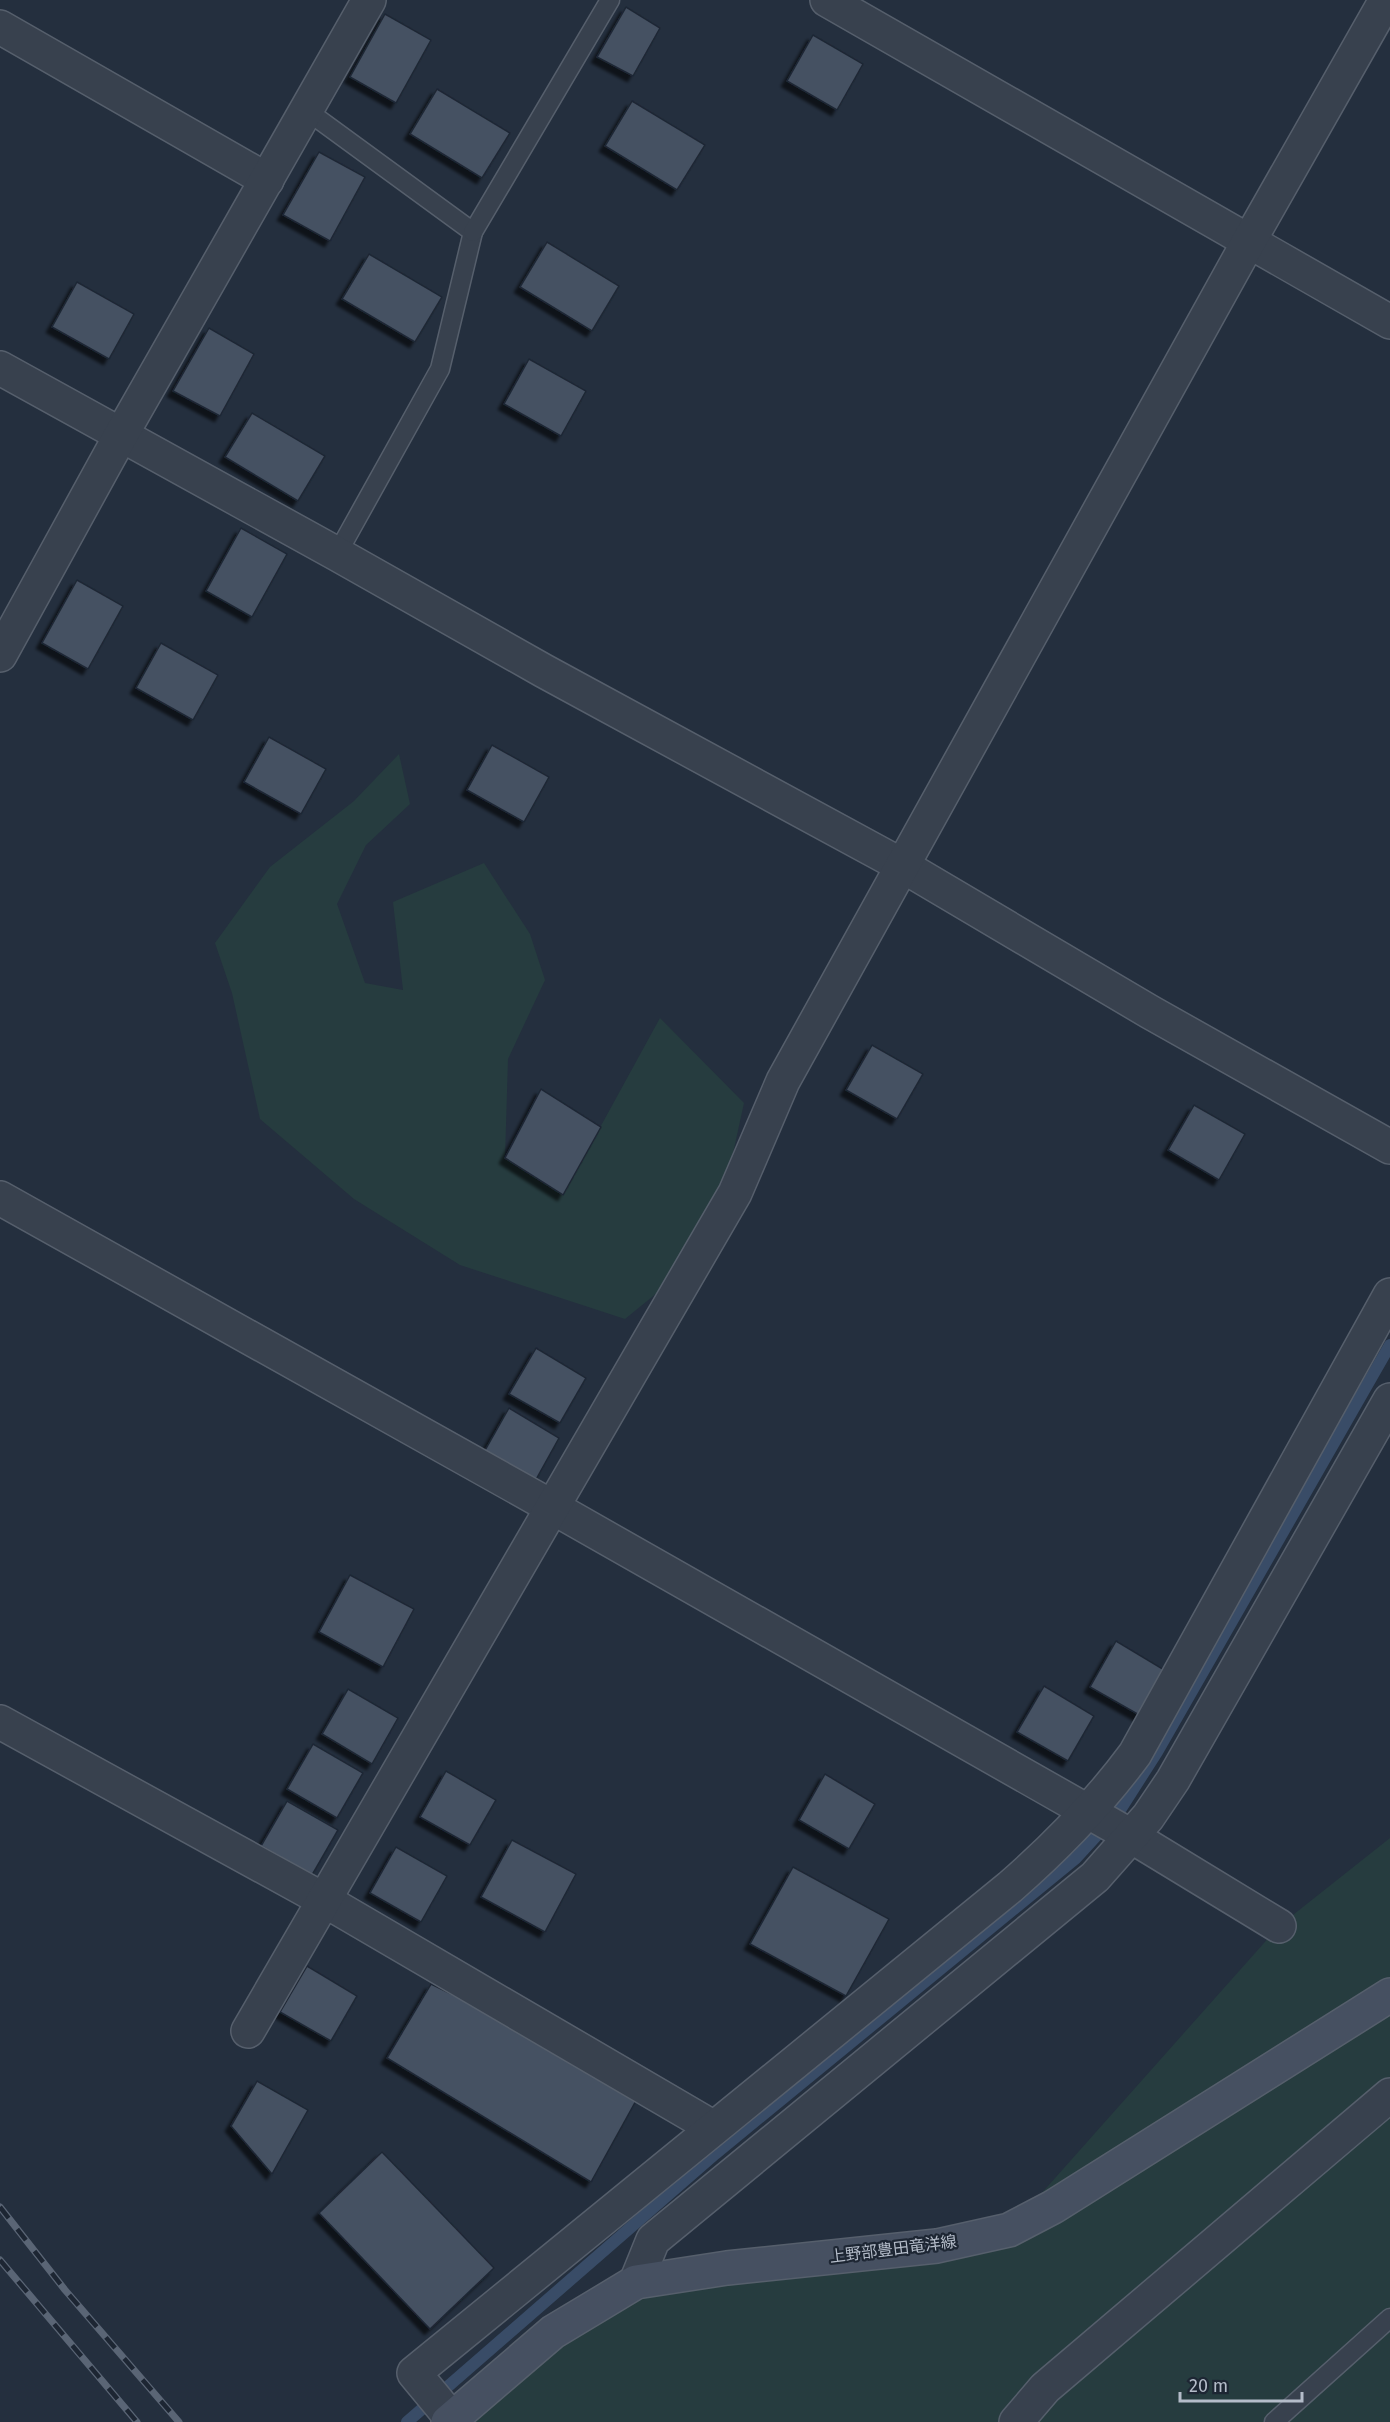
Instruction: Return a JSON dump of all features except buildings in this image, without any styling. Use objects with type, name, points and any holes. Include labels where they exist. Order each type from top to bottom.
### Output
[{"type":"main road","name":"上野部豊田竜洋線","points":[[450,2420],[553,2332],[636,2282],[727,2268],[937,2246],[1009,2230],[1053,2207],[1390,1995]]},
{"type":"street","points":[[0,655],[121,435],[369,0]]},
{"type":"street","points":[[827,0],[1390,322]]},
{"type":"street","points":[[248,2031],[735,1193],[783,1081],[1248,241],[1386,0]]},
{"type":"street","points":[[0,27],[267,180]]},
{"type":"street","points":[[0,368],[337,554],[544,672],[903,866],[1150,1012],[1390,1147]]},
{"type":"street","points":[[0,1198],[552,1507],[1131,1836],[1279,1926]]},
{"type":"street","points":[[450,2420],[414,2373],[1010,1887],[1054,1848],[1088,1812],[1135,1754],[1390,1295]]},
{"type":"street","points":[[636,2282],[653,2240],[1095,1878],[1148,1817],[1173,1780],[1390,1400]]},
{"type":"street","points":[[0,1722],[324,1900],[714,2128]]},
{"type":"street","points":[[1016,2422],[1045,2388],[1390,2095]]},
{"type":"lane","points":[[337,554],[440,369],[473,232],[610,0]]},
{"type":"lane","points":[[306,110],[473,232]]},
{"type":"lane","points":[[1274,2422],[1390,2318]]},
{"type":"green space","points":[[399,754],[410,804],[366,845],[337,904],[365,983],[403,990],[393,902],[484,863],[530,934],[545,980],[508,1059],[505,1158],[546,1184],[574,1175],[660,1018],[744,1103],[723,1199],[695,1262],[625,1319],[460,1265],[354,1199],[260,1119],[232,993],[215,943],[270,867],[354,801]]},
{"type":"green space","points":[[1390,1838],[1390,2422],[448,2422],[659,2278],[1009,2230],[1279,1926]]},
{"type":"waterway","points":[[407,2422],[715,2154],[1076,1858],[1120,1810],[1157,1752],[1390,1345]]},
{"type":"railway","points":[[0,2207],[65,2290],[179,2422]]},
{"type":"railway","points":[[0,2260],[137,2422]]}]
